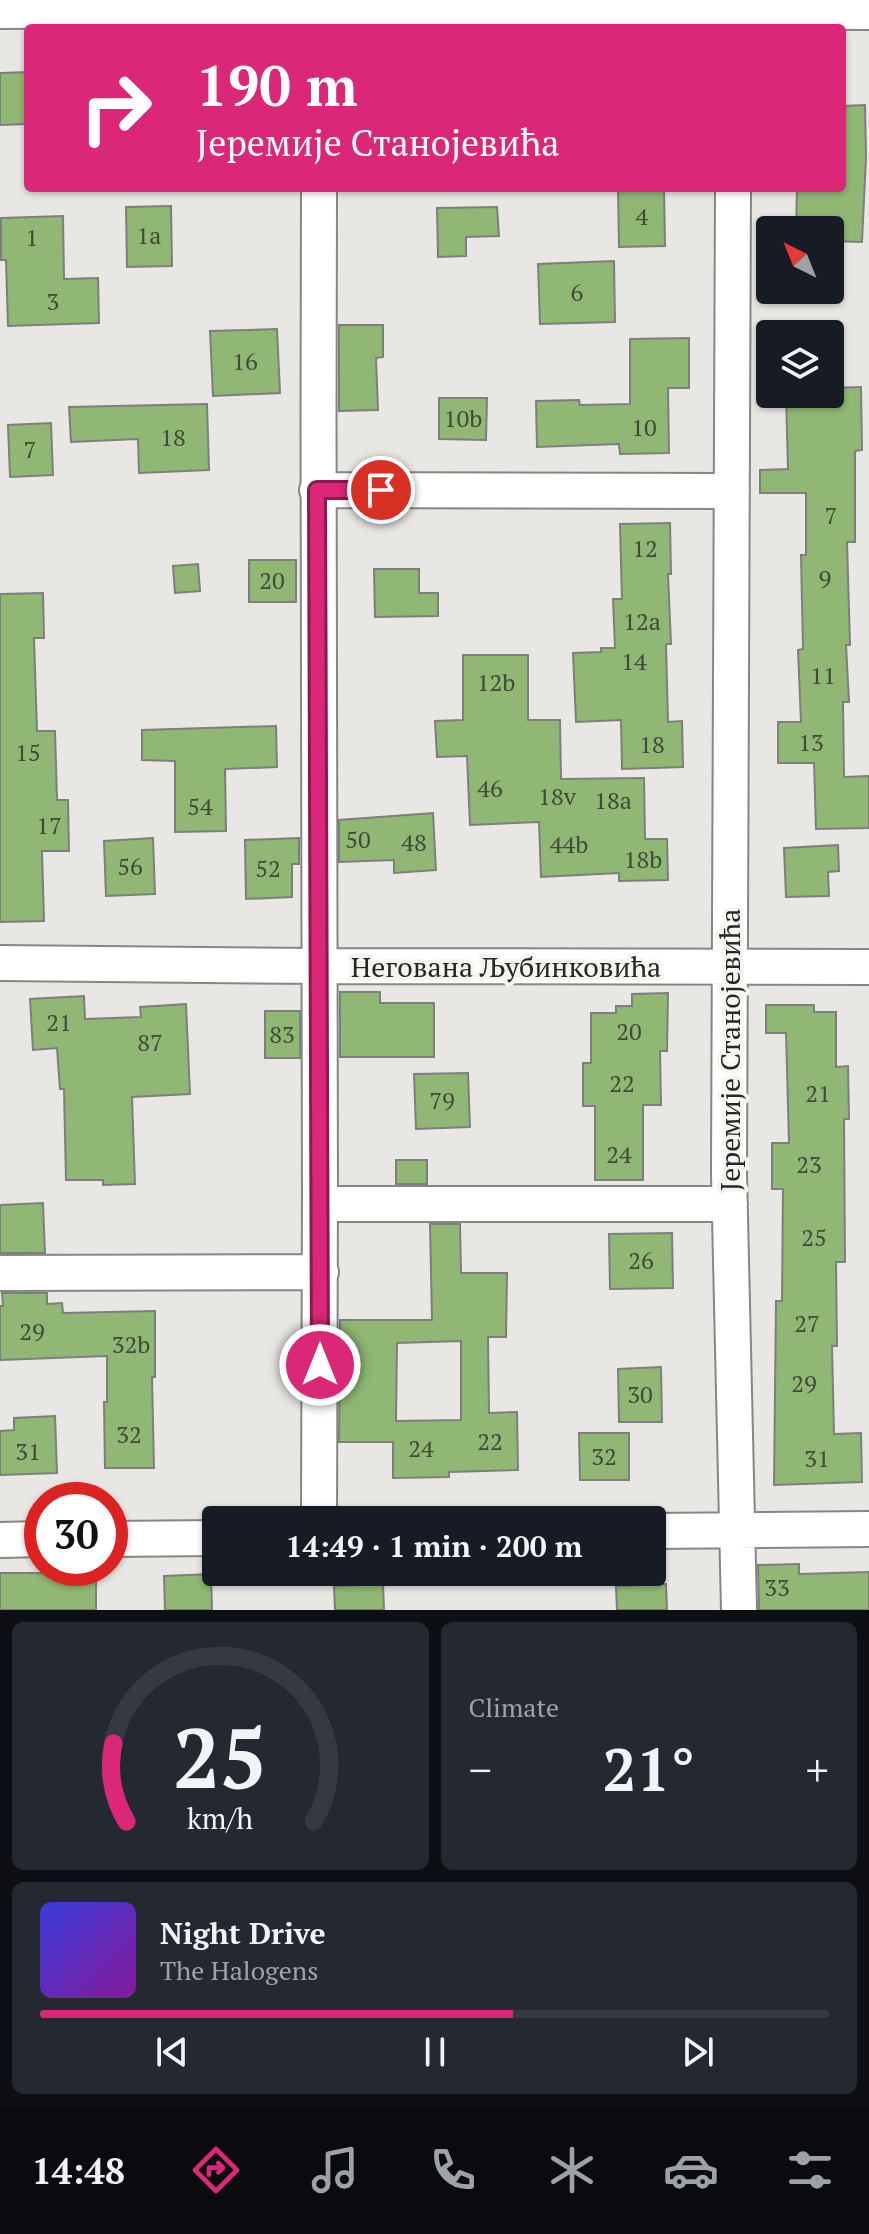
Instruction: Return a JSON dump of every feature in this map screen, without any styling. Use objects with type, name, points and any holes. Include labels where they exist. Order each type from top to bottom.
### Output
[{"type":"street","points":[[0,11],[869,12]]},
{"type":"street","points":[[319,192],[319,1506]]},
{"type":"street","name":"Јеремије Станојевића","points":[[733,192],[730,1204],[739,1610]]},
{"type":"street","points":[[317,490],[732,491]]},
{"type":"street","name":"Негована Љубинковића","points":[[0,963],[869,967]]},
{"type":"street","points":[[320,1204],[730,1204]]},
{"type":"street","points":[[0,1273],[321,1272]]},
{"type":"street","points":[[666,1531],[869,1529]]},
{"type":"street","points":[[128,1539],[202,1538]]},
{"type":"street","points":[[0,1540],[24,1539]]},
{"type":"building","points":[[24,72],[24,124],[0,125],[0,73]]},
{"type":"building","points":[[865,105],[862,242],[844,241],[844,216],[796,216],[797,192],[846,192],[846,106]]},
{"type":"building","points":[[618,192],[664,192],[665,246],[619,247]]},
{"type":"building","points":[[171,206],[172,266],[127,267],[126,207]]},
{"type":"building","points":[[497,207],[499,236],[466,237],[466,256],[438,257],[437,208]]},
{"type":"building","points":[[63,216],[64,279],[98,278],[99,323],[8,326],[6,260],[1,260],[1,218]]},
{"type":"building","points":[[614,261],[615,322],[540,324],[538,264]]},
{"type":"building","points":[[339,325],[383,325],[383,357],[376,358],[378,410],[339,411]]},
{"type":"building","points":[[277,329],[280,393],[213,396],[210,331]]},
{"type":"building","points":[[689,338],[689,388],[668,388],[669,453],[620,454],[619,444],[537,447],[536,401],[579,400],[580,405],[630,404],[630,339]]},
{"type":"building","points":[[861,387],[862,450],[855,451],[855,542],[847,542],[850,645],[846,645],[849,702],[843,702],[844,777],[869,776],[869,828],[816,829],[814,763],[778,763],[778,722],[801,722],[798,650],[803,649],[801,555],[806,555],[806,493],[760,493],[760,470],[788,469],[786,408],[844,408],[844,388]]},
{"type":"building","points":[[439,398],[487,398],[486,440],[439,439]]},
{"type":"building","points":[[207,404],[209,470],[139,473],[138,439],[71,442],[69,407]]},
{"type":"building","points":[[51,423],[53,475],[10,477],[8,425]]},
{"type":"building","points":[[670,523],[671,574],[668,574],[671,644],[666,644],[668,722],[682,721],[683,767],[622,769],[621,720],[576,722],[573,653],[615,648],[613,599],[622,599],[620,524]]},
{"type":"building","points":[[249,560],[296,560],[296,602],[249,602]]},
{"type":"building","points":[[198,564],[200,591],[175,593],[173,566]]},
{"type":"building","points":[[374,569],[419,569],[419,593],[438,593],[438,616],[375,617]]},
{"type":"building","points":[[43,593],[44,638],[34,638],[37,731],[55,731],[57,800],[68,800],[69,851],[42,851],[44,921],[0,922],[0,594]]},
{"type":"building","points":[[463,655],[528,655],[528,720],[560,720],[561,779],[644,778],[645,839],[667,839],[668,880],[619,881],[619,873],[541,877],[539,822],[470,825],[467,756],[437,757],[435,721],[463,720]]},
{"type":"building","points":[[276,726],[277,767],[225,769],[226,831],[175,832],[175,761],[142,760],[142,730]]},
{"type":"building","points":[[433,813],[436,870],[394,873],[394,860],[339,862],[339,820]]},
{"type":"building","points":[[153,838],[155,894],[106,896],[104,841]]},
{"type":"building","points":[[299,838],[299,864],[292,864],[292,897],[246,899],[245,840]]},
{"type":"building","points":[[838,845],[839,871],[828,872],[829,896],[786,897],[784,848]]},
{"type":"building","points":[[340,992],[380,992],[380,1003],[434,1003],[434,1057],[340,1057]]},
{"type":"building","points":[[668,993],[667,1051],[660,1051],[661,1105],[643,1105],[643,1180],[595,1180],[595,1106],[583,1106],[583,1063],[591,1063],[591,1013],[616,1013],[616,1006],[632,1006],[632,994]]},
{"type":"building","points":[[84,996],[85,1019],[141,1017],[140,1007],[186,1004],[190,1094],[132,1097],[135,1184],[103,1185],[103,1180],[66,1180],[64,1089],[60,1089],[57,1048],[33,1050],[30,999]]},
{"type":"building","points":[[766,1005],[814,1005],[814,1012],[836,1012],[836,1067],[848,1066],[849,1119],[844,1119],[845,1262],[836,1262],[837,1346],[832,1346],[834,1434],[861,1433],[862,1482],[774,1485],[776,1301],[782,1301],[783,1189],[772,1189],[772,1143],[789,1143],[786,1033],[766,1033]]},
{"type":"building","points":[[265,1011],[300,1011],[300,1058],[265,1058]]},
{"type":"building","points":[[468,1073],[470,1127],[416,1129],[414,1074]]},
{"type":"building","points":[[396,1160],[427,1160],[427,1184],[396,1184]]},
{"type":"building","points":[[43,1203],[45,1253],[0,1253],[0,1205]]},
{"type":"building","points":[[430,1224],[460,1224],[461,1273],[507,1273],[506,1337],[488,1337],[489,1413],[517,1412],[518,1470],[449,1472],[449,1477],[393,1478],[393,1442],[339,1442],[340,1320],[432,1320]],"holes":[[[461,1341],[461,1420],[396,1421],[397,1343]]]},
{"type":"building","points":[[672,1233],[673,1288],[610,1289],[609,1234]]},
{"type":"building","points":[[2,1293],[47,1293],[47,1304],[62,1303],[63,1313],[155,1311],[155,1377],[152,1377],[154,1468],[105,1468],[107,1356],[0,1360]]},
{"type":"building","points":[[661,1367],[662,1422],[619,1422],[618,1369]]},
{"type":"building","points":[[55,1416],[57,1473],[0,1475],[0,1431],[14,1430],[14,1418]]},
{"type":"building","points":[[579,1433],[629,1433],[629,1480],[580,1480]]},
{"type":"building","points":[[799,1564],[799,1574],[869,1572],[869,1610],[759,1610],[758,1565]]},
{"type":"building","points":[[0,1573],[24,1573],[24,1586],[96,1586],[96,1610],[0,1610]]},
{"type":"building","points":[[202,1574],[202,1586],[211,1586],[212,1610],[165,1610],[164,1576]]},
{"type":"building","points":[[666,1584],[667,1610],[617,1610],[616,1586]]},
{"type":"building","points":[[334,1586],[383,1586],[384,1610],[335,1610]]},
{"type":"route","points":[[320,1365],[317,490],[381,490]]}]
